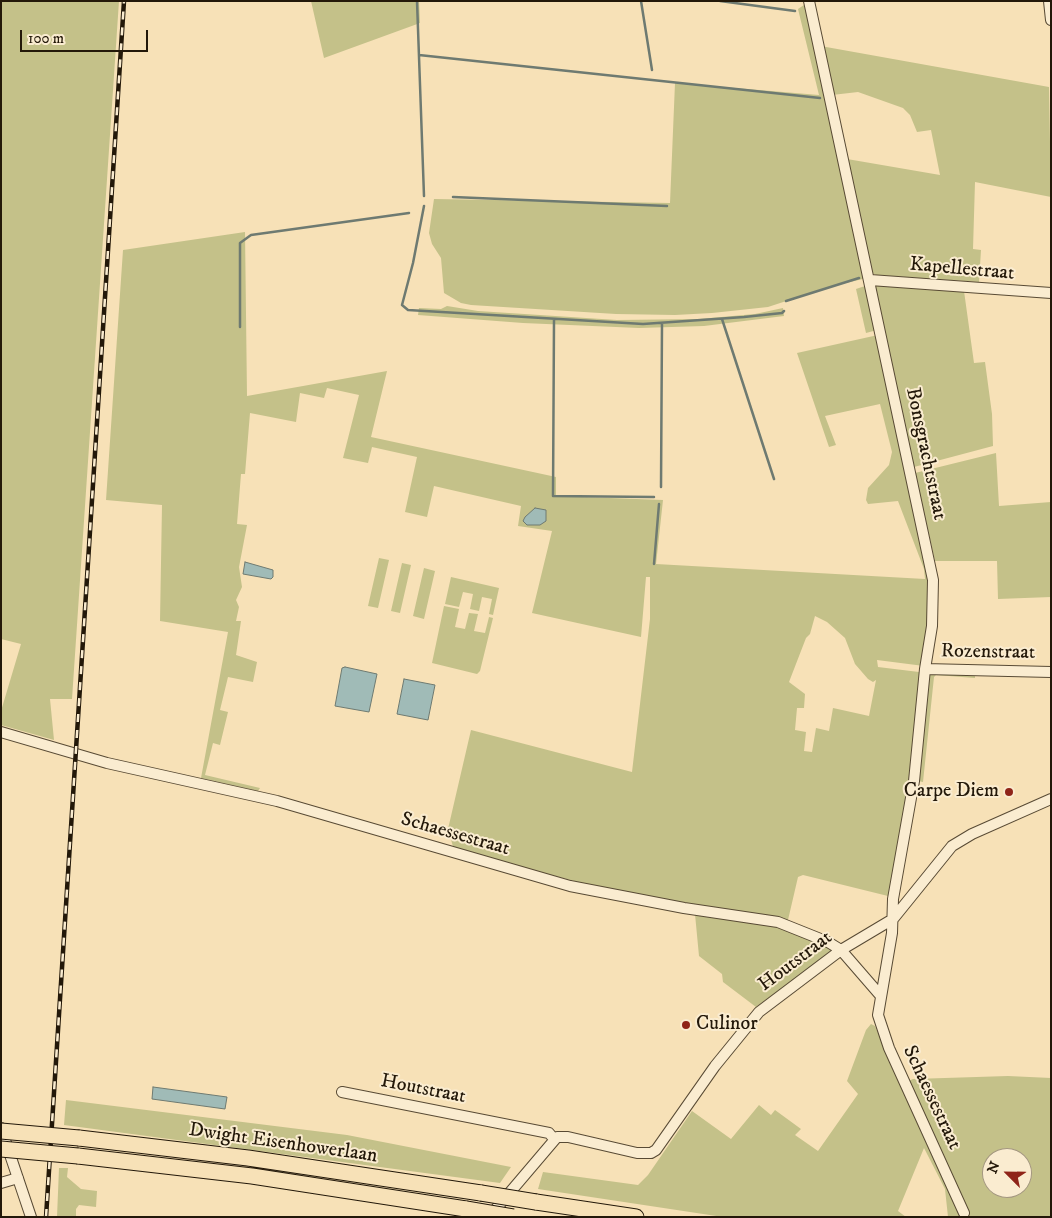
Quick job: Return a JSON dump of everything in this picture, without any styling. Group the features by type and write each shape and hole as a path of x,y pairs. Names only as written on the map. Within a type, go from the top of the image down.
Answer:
{"highway":[{"name":"Dwight Eisenhowerlaan","path":"1,1130 248,1158 636,1217"},
{"name":"Dwight Eisenhowerlaan","path":"1,1149 252,1176 514,1217"}],"street":[{"name":"Bonsgrachtstraat","path":"809,1 933,580 932,626 925,669 914,781 893,899 893,919"},
{"path":"1049,1 1051,20"},
{"name":"Kapellestraat","path":"870,280 1051,293"},
{"name":"Rozenstraat","path":"925,669 1051,672"},
{"name":"Schaessestraat","path":"1,732 107,763 276,801 570,886 684,908 778,922 828,942 841,950 880,995"},
{"name":"Houtstraat","path":"342,1092 549,1133 554,1139 564,1137 645,1154 656,1150 663,1144 694,1095 749,1021 841,950 893,919 952,846 972,834 1051,799"},
{"name":"Schaessestraat","path":"893,919 880,995 878,1015 881,1028 964,1213"},
{"path":"1,1130 31,1217"},
{"path":"489,1217 554,1139"},
{"path":"1,1183 18,1178"}],"shaded area":[{"path":"1,1 119,1 72,699 50,699 54,740 1,725 1,711 21,644 1,639"},
{"path":"311,1 419,1 420,23 324,58"},
{"path":"804,5 815,45 1049,87 1051,197 975,182 973,249 981,250 979,282 876,275 872,273 847,159 940,175 931,130 917,132 910,115 903,108 858,92 832,95 867,278 829,287 768,307 675,315 616,314 471,305 461,303 444,293 441,258 432,244 429,233 434,199 670,203 675,83 819,95 798,9"},
{"path":"245,232 247,396 387,371 371,437 556,477 556,496 663,500 656,564 925,579 924,569 898,501 868,504 866,500 868,488 889,465 892,452 880,404 825,416 836,445 829,447 797,353 878,335 931,584 924,666 877,660 878,667 919,672 922,674 911,779 892,897 803,875 798,877 788,920 621,893 454,850 448,829 471,730 632,772 650,619 650,577 646,577 641,637 532,613 552,531 518,526 521,506 434,486 427,517 405,512 417,457 372,447 368,463 343,458 359,395 327,388 324,398 300,393 296,422 250,413 245,474 241,474 237,524 247,525 239,567 242,587 236,600 239,607 236,621 241,621 236,655 257,662 253,682 228,677 220,710 228,712 220,745 213,743 205,775 260,788 258,791 201,778 228,632 160,621 162,505 106,500 123,250","holes":["815,616 827,622 845,638 855,664 868,679 873,682 876,680 869,716 833,708 829,731 816,728 812,752 804,751 806,732 795,730 797,708 804,708 805,694 789,682 806,638 810,634"]},
{"path":"878,284 964,291 974,363 985,362 992,414 993,446 914,467 874,289"},
{"path":"868,285 877,330 866,333 856,289"},
{"path":"447,306 478,311 617,320 699,319 755,314 783,308 784,316 704,326 639,328 523,323 418,315 419,308 441,309"},
{"path":"996,453 999,506 1051,502 1051,597 998,599 997,561 935,561 915,473"},
{"path":"379,558 389,560 378,608 368,606"},
{"path":"402,563 411,565 400,613 391,611"},
{"path":"424,568 435,571 424,619 413,616"},
{"path":"451,577 499,588 493,615 489,614 492,599 482,597 479,611 470,609 473,594 463,592 459,607 445,604"},
{"path":"444,606 459,609 455,627 465,629 469,613 478,614 474,631 485,633 489,617 493,618 480,671 477,674 432,663"},
{"path":"931,674 975,675 975,678 936,675 934,677 923,782 918,781 929,677"},
{"path":"695,914 780,927 816,940 830,949 830,953 756,1007 723,982 722,974 699,956"},
{"path":"871,1024 875,1026 901,1084 913,1079 1008,1076 1051,1078 1051,1217 948,1217 945,1189 924,1148 898,1211 906,1217 723,1217 538,1189 543,1172 638,1185 648,1175 692,1111 731,1139 759,1105 771,1115 775,1110 801,1129 795,1135 818,1151 858,1094 847,1081 866,1030"},
{"path":"66,1100 347,1135 511,1167 500,1183 64,1125"},
{"path":"59,1168 68,1168 67,1177 81,1189 97,1191 96,1207 79,1205 76,1209 76,1217 57,1217"}],"water":[{"path":"535,508 546,510 546,521 540,525 527,525 523,521"},
{"path":"245,562 273,570 273,577 271,579 243,574"},
{"path":"342,668 377,674 369,712 335,706"},
{"path":"404,679 435,685 428,720 397,714"},
{"path":"153,1087 227,1097 225,1109 152,1099"}],"waterway":[{"path":"417,1 424,196"},
{"path":"641,1 652,70"},
{"path":"720,1 795,11"},
{"path":"419,55 820,98"},
{"path":"453,197 667,206"},
{"path":"424,206 413,263 402,305 408,310 643,324 744,317 782,313 784,311"},
{"path":"240,327 240,243 251,235 409,213"},
{"path":"786,301 859,278"},
{"path":"722,319 774,479"},
{"path":"554,320 553,496 654,497"},
{"path":"661,487 662,323"},
{"path":"654,564 659,504"}],"railway":[{"path":"46,1217 124,1"}],"place":[{"name":"Carpe Diem","path":"1009,792"},
{"name":"Culinor","path":"686,1025"}]}
